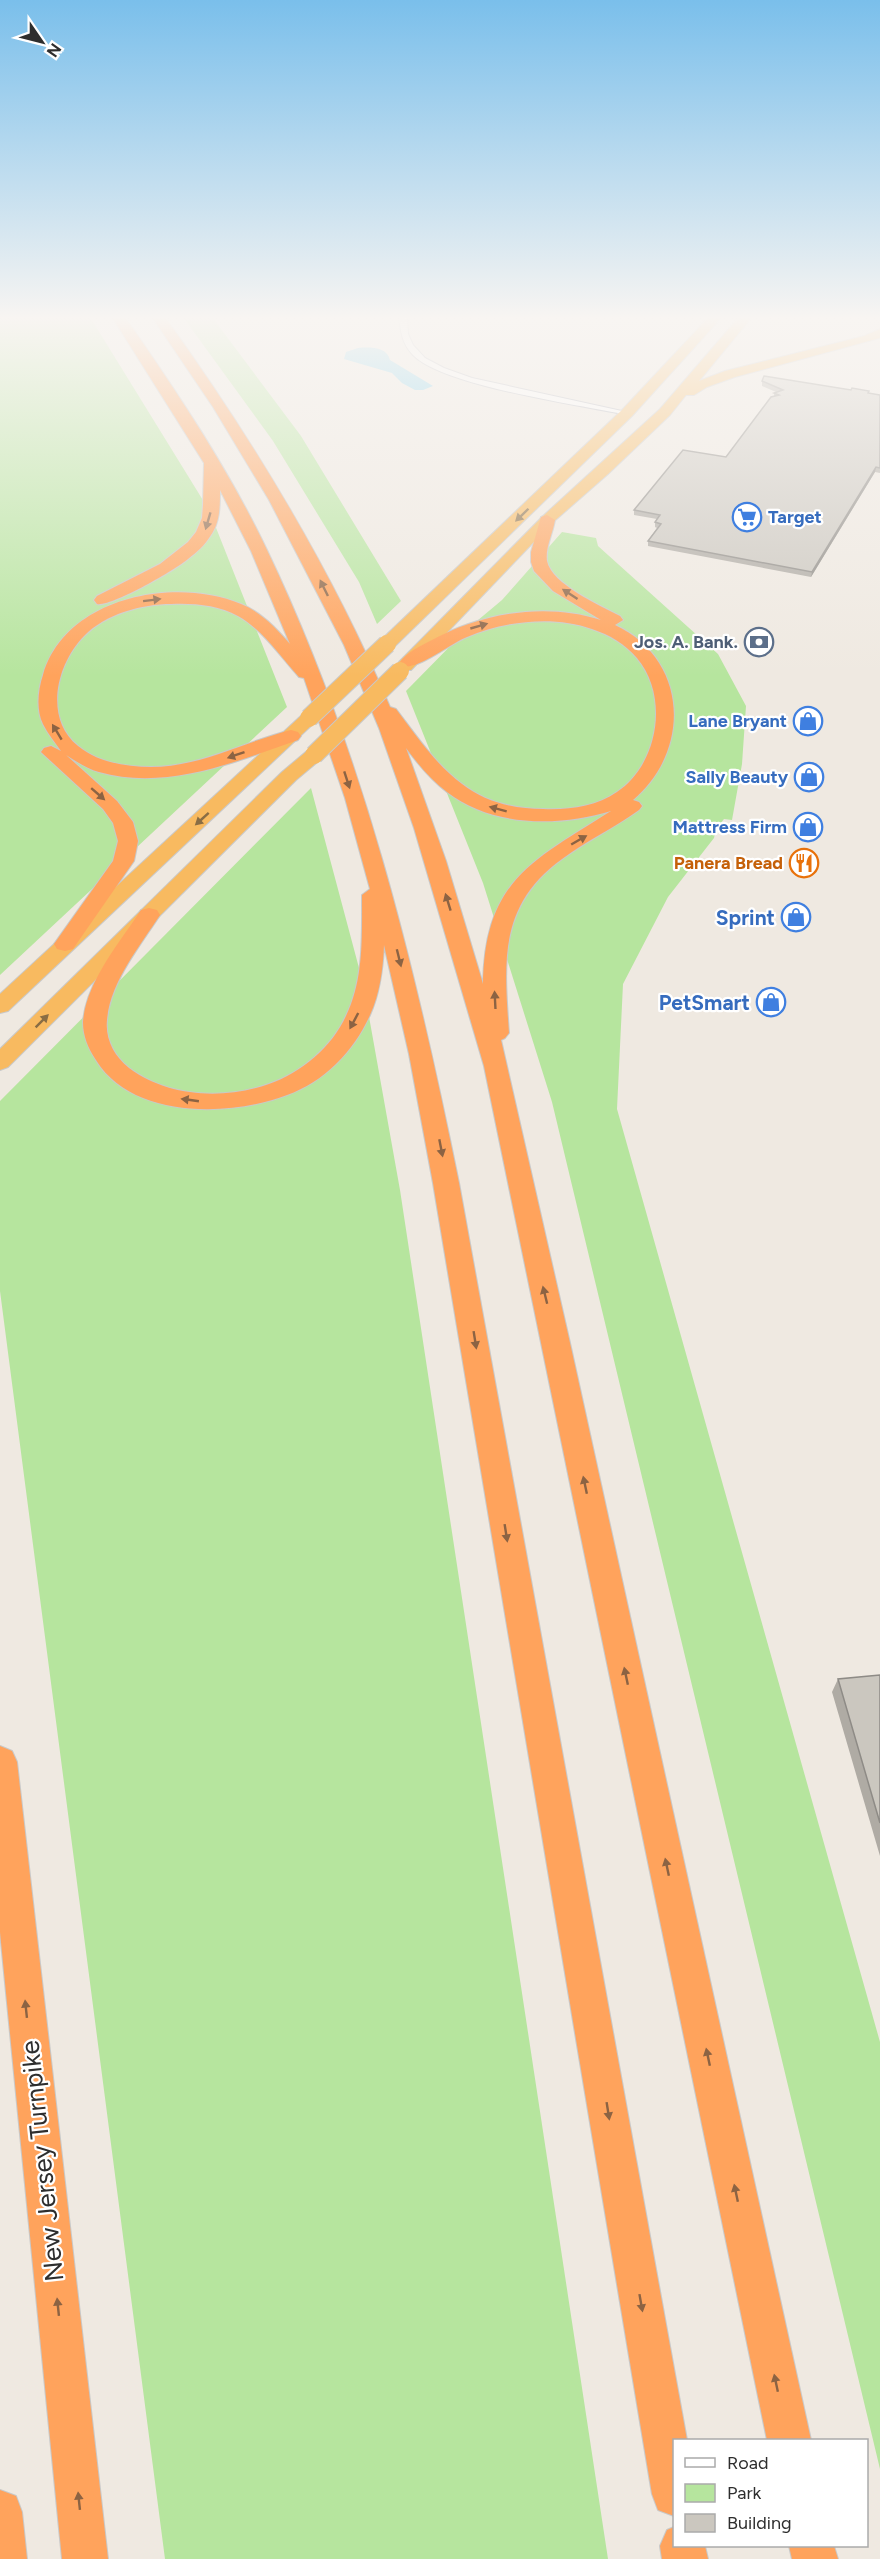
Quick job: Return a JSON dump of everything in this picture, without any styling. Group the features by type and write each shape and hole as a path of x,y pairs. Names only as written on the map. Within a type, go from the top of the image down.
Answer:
{"highway":[{"path":"195,436 212,463 262,558 316,684 373,861 410,1004 449,1188 512,1573 579,1941 673,2482"},
{"path":"240,436 278,499 350,640 376,697 409,784 440,878 499,1079 537,1262 559,1351 578,1454 789,2439"},
{"path":"0,1006 291,736 603,436"},
{"path":"0,1062 477,594 547,520 639,436"},
{"path":"65,944 123,861 128,841 123,822 110,805 54,756 42,738 35,720 32,702 37,667 45,651 71,622 107,597 175,560 192,548 204,534 211,507 212,463"},
{"path":"499,1079 495,956 498,933 510,901 527,878 546,861 616,818 655,787 672,759 678,719 669,676 652,649 623,626 556,585 543,570 539,562 547,520"},
{"path":"291,736 193,767 149,773 98,766 79,757 65,745 55,731 49,716 49,682 61,648 88,621 128,603 175,598 218,602 237,608 253,618 316,684"},
{"path":"376,697 448,783 466,796 489,807 518,814 546,816 576,814 603,807 625,796 642,782 655,765 663,746 665,707 655,672 631,643 614,631 592,623 543,616 494,621 448,637 404,666"},
{"path":"149,915 100,999 95,1020 96,1040 105,1059 122,1075 144,1088 172,1097 203,1101 236,1100 268,1093 299,1080 325,1062 344,1040 358,1016 367,992 372,967 373,861"},
{"name":"New Jersey Turnpike","path":"0,1762 85,2559"},
{"path":"0,2512 4,2559"}],"green space":[{"path":"0,436 164,436 209,510 287,707 0,975"},
{"path":"270,436 301,436 401,601 377,624 359,582"},
{"path":"562,532 596,538 598,546 718,654 746,706 742,764 732,820 724,819 716,829 714,838 668,897 623,984 617,1109 880,2042 880,2469 552,1102 483,883 406,691 465,631 502,600"},
{"path":"311,788 363,983 400,1190 608,2559 165,2559 0,1291 0,1101"}],"building":[{"name":"Target","path":"741,436 880,436 880,468 876,467 812,572 648,541 661,524 655,522 660,515 634,510 683,450 726,457"},
{"path":"880,1675 880,1823 838,1679"}],"place":[{"name":"Target","path":"747,517"},
{"name":"Jos. A. Bank.","path":"759,642"},
{"name":"Lane Bryant","path":"808,721"},
{"name":"Sally Beauty","path":"809,777"},
{"name":"Mattress Firm","path":"808,827"},
{"name":"Panera Bread","path":"804,863"},
{"name":"Sprint","path":"796,917"},
{"name":"PetSmart","path":"771,1002"}]}
